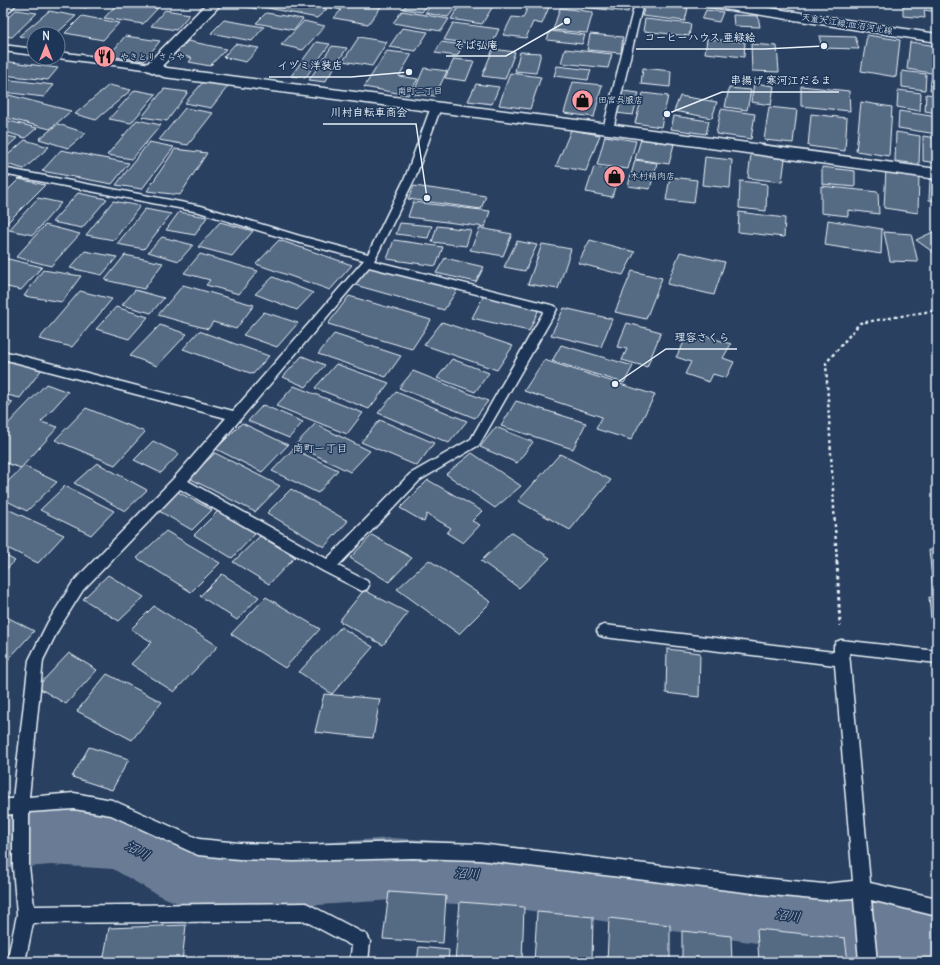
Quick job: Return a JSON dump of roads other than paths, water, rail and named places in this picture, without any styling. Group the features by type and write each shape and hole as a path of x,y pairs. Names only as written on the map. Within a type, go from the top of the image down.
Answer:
{"street":[{"path":"215,3 152,67 164,72 608,129 937,174"},
{"name":"天童大江線;皿沼河北線","path":"710,3 937,38"}],"lane":[{"path":"3,13 13,3"},
{"path":"608,129 639,3"},
{"path":"3,48 26,51"},
{"path":"66,56 152,67"},
{"path":"16,962 26,915 21,867 21,798 36,660 53,626 78,586 179,482 369,261 410,178 436,107"},
{"path":"3,171 201,210 369,261 551,309 475,442 415,477 328,567"},
{"path":"3,354 235,416"},
{"path":"179,482 362,585"},
{"path":"604,631 842,652 937,657"},
{"path":"842,652 868,961"},
{"path":"3,807 21,798 74,801 112,808 191,845 205,848 293,853 413,850 480,852 761,886 824,892 861,889 937,907"},
{"path":"26,915 306,912 361,941 359,962"}],"waterway":[{"name":"沼川","path":"3,839 51,835 121,840 180,873 260,878 392,869 504,876 937,936"}],"place":[{"name":"そば弘庵","path":"567,21"},
{"name":"コーヒーハウス 亜緑絵","path":"824,46"},
{"name":"やきとり さらや","path":"105,57"},
{"name":"イヅミ洋装店","path":"409,72"},
{"name":"田宮呉服店","path":"583,100"},
{"name":"串揚げ 寒河江だるま","path":"667,114"},
{"name":"木村精肉店","path":"615,176"},
{"name":"川村自転車商会","path":"427,198"},
{"name":"理容さくら","path":"615,384"}],"district":[{"name":"南町二丁目","path":"420,91"},
{"name":"南町一丁目","path":"320,448"}]}
